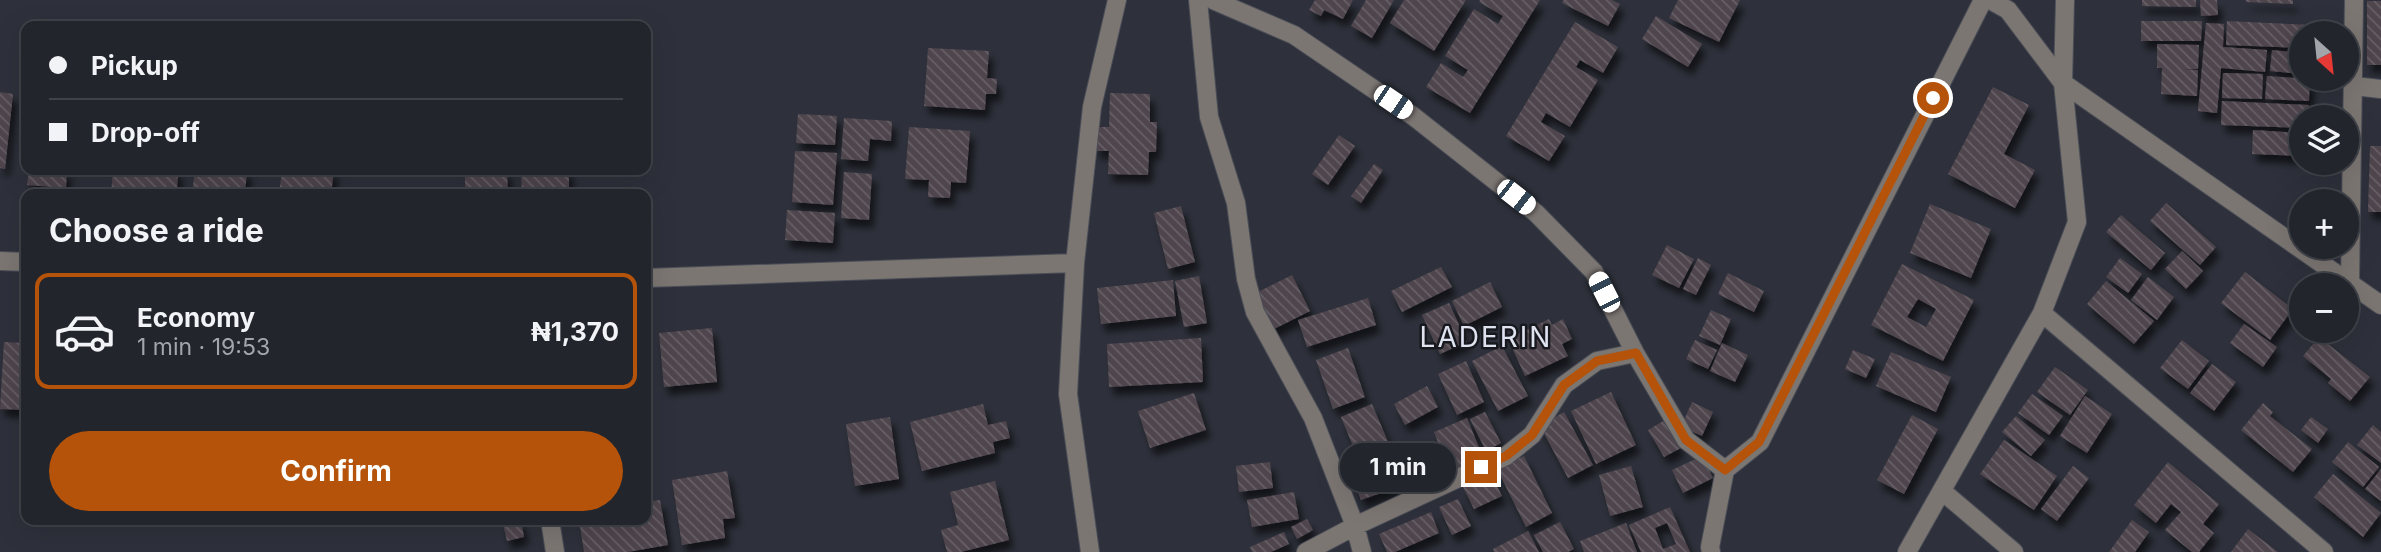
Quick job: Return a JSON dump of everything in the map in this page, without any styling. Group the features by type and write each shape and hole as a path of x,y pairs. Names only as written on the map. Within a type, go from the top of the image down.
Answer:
{"street":[{"path":"1090,552 1068,394 1075,264 1092,107 1117,0"},
{"path":"1199,0 1209,117 1236,202 1246,279 1255,312 1313,418 1355,526 1362,552"},
{"path":"1213,0 1294,35 1413,116 1536,213 1594,272 1686,440 1725,470"},
{"path":"1708,550 1725,470 1759,442 1983,0"},
{"path":"1990,0 2008,10 2063,83 2336,273"},
{"path":"1907,552 2042,313 2077,222 2063,83 2065,0"},
{"path":"2354,0 2354,21"},
{"path":"2359,87 2381,89"},
{"path":"2350,273 2354,91"},
{"path":"0,261 21,261"},
{"path":"651,278 1075,264"},
{"path":"2359,289 2381,305"},
{"path":"2042,313 2324,552"},
{"path":"1306,552 1355,526 1506,456 1532,435 1564,385 1597,361 1636,353"},
{"path":"1942,491 2014,552"},
{"path":"551,525 555,552"}],"building":[{"path":"1315,0 1353,0 1343,19 1324,10 1321,16 1309,10"},
{"path":"1366,0 1394,0 1372,38 1351,26"},
{"path":"1404,0 1466,0 1434,51 1390,23"},
{"path":"1540,0 1470,113 1426,87 1441,63 1463,77 1468,70 1445,56 1474,9 1498,24 1503,16 1479,2"},
{"path":"1563,0 1612,0 1620,4 1608,26 1562,3"},
{"path":"1678,0 1740,0 1719,42 1669,18"},
{"path":"2142,0 2196,0 2196,7 2142,6"},
{"path":"2200,0 2217,0 2218,15 2201,16"},
{"path":"2293,0 2293,4 2246,2"},
{"path":"2367,1 2381,1 2381,65 2367,65"},
{"path":"1656,16 1702,44 1688,67 1642,39"},
{"path":"2141,21 2202,21 2201,41 2141,41"},
{"path":"2227,21 2289,24 2289,48 2226,45"},
{"path":"1575,22 1618,47 1603,73 1580,60 1576,67 1598,80 1570,127 1546,113 1541,122 1565,136 1549,161 1506,136"},
{"path":"2206,23 2224,24 2223,47 2267,50 2265,72 2221,68 2217,113 2198,111"},
{"path":"2157,44 2199,45 2198,69 2182,69 2198,70 2197,96 2161,94 2162,68 2157,68"},
{"path":"928,48 989,51 987,78 997,79 996,94 986,94 985,110 924,106"},
{"path":"2272,50 2289,52 2289,73 2270,71"},
{"path":"2223,73 2263,74 2262,99 2222,98"},
{"path":"2267,76 2289,78 2289,91 2309,91 2309,101 2265,99"},
{"path":"1993,87 2029,105 2004,154 2035,170 2015,208 1948,174"},
{"path":"0,92 13,94 5,169 0,168"},
{"path":"1110,93 1150,94 1150,122 1157,122 1156,152 1149,152 1148,175 1108,174 1109,151 1095,151 1096,127 1109,127"},
{"path":"2222,101 2309,105 2289,105 2289,128 2221,125"},
{"path":"798,114 837,116 835,145 796,143"},
{"path":"844,118 892,121 891,141 870,139 868,161 841,159"},
{"path":"909,127 970,131 966,183 951,182 950,198 928,197 929,180 905,179"},
{"path":"2253,130 2289,132 2289,156 2252,154"},
{"path":"1339,135 1355,146 1328,185 1312,174"},
{"path":"2370,146 2381,146 2381,212 2368,212"},
{"path":"795,151 837,153 833,205 792,202"},
{"path":"1374,164 1383,170 1361,203 1351,196"},
{"path":"844,172 872,174 869,220 841,218"},
{"path":"28,175 67,175 66,188 27,185"},
{"path":"113,175 178,175 177,189 111,189"},
{"path":"194,175 247,175 245,189 193,189"},
{"path":"281,175 333,175 332,189 280,189"},
{"path":"465,175 507,175 508,189 465,189"},
{"path":"521,175 569,175 569,189 522,189"},
{"path":"2166,203 2216,247 2200,265 2150,221"},
{"path":"1930,204 1991,229 1971,278 1910,253"},
{"path":"1181,206 1195,262 1168,269 1154,213"},
{"path":"787,210 835,213 833,243 785,240"},
{"path":"2121,215 2165,253 2151,270 2106,232"},
{"path":"1667,245 1694,259 1679,288 1652,275"},
{"path":"2182,251 2203,271 2186,289 2165,269"},
{"path":"1698,258 1711,265 1696,295 1683,289"},
{"path":"2120,258 2142,274 2128,293 2106,277"},
{"path":"1902,264 1974,300 1943,361 1871,325","holes":["1918,299 1936,309 1926,327 1907,317"]},
{"path":"1441,267 1452,287 1402,312 1391,291"},
{"path":"2245,272 2289,306 2289,314 2270,340 2221,303"},
{"path":"1728,273 1764,291 1754,312 1718,294"},
{"path":"1292,275 1310,311 1270,331 1252,295"},
{"path":"1199,276 1207,323 1184,327 1175,281"},
{"path":"2148,277 2174,297 2157,320 2131,300"},
{"path":"1173,280 1176,316 1101,324 1097,288"},
{"path":"2106,281 2154,321 2134,344 2087,304"},
{"path":"1490,282 1502,307 1464,326 1452,301"},
{"path":"1368,298 1376,325 1307,347 1298,320"},
{"path":"1449,303 1467,342 1440,354 1422,315"},
{"path":"1711,310 1731,319 1720,345 1699,336"},
{"path":"1549,319 1552,325 1563,319 1572,339 1562,344 1568,356 1525,376 1508,339"},
{"path":"2244,324 2277,347 2263,367 2230,343"},
{"path":"712,328 717,382 664,387 659,333"},
{"path":"1201,338 1203,382 1109,387 1107,344"},
{"path":"1695,340 1717,350 1708,369 1686,359"},
{"path":"2182,340 2209,361 2188,389 2160,368"},
{"path":"4,342 21,343 21,410 0,409"},
{"path":"1722,343 1748,355 1735,382 1710,371"},
{"path":"2314,343 2327,343 2370,377 2350,401 2328,383 2331,379 2303,356"},
{"path":"1502,346 1528,396 1498,411 1472,361"},
{"path":"1348,348 1365,397 1333,409 1316,360"},
{"path":"1853,350 1875,359 1866,378 1845,369"},
{"path":"1891,352 1951,377 1936,412 1876,386"},
{"path":"1466,361 1484,402 1457,415 1438,374"},
{"path":"2212,364 2236,382 2214,411 2190,393"},
{"path":"2055,367 2088,390 2070,415 2037,392"},
{"path":"1427,386 1438,407 1405,425 1394,404"},
{"path":"1611,392 1636,445 1596,464 1571,411"},
{"path":"1194,393 1206,430 1150,448 1138,411"},
{"path":"2032,394 2063,416 2049,435 2018,413"},
{"path":"2085,396 2112,414 2087,453 2060,436"},
{"path":"1692,402 1713,412 1702,436 1681,427"},
{"path":"2263,403 2273,412 2270,416 2312,449 2293,472 2241,430"},
{"path":"983,404 988,425 1006,421 1010,438 993,442 995,453 922,471 910,422"},
{"path":"1372,404 1389,444 1357,456 1341,417"},
{"path":"1485,412 1501,443 1486,451 1470,419"},
{"path":"1564,412 1593,465 1568,478 1540,426"},
{"path":"1912,415 1938,429 1904,494 1877,480"},
{"path":"2016,416 2045,440 2031,456 2002,432"},
{"path":"890,417 899,479 855,486 846,424"},
{"path":"2311,417 2328,429 2318,443 2301,430"},
{"path":"1467,418 1485,462 1451,476 1434,432"},
{"path":"1665,420 1681,448 1664,457 1648,430"},
{"path":"2373,425 2381,432 2381,463 2357,445"},
{"path":"2004,440 2057,476 2034,510 1980,474"},
{"path":"2348,442 2379,467 2363,487 2332,462"},
{"path":"1385,453 1398,487 1361,500 1348,467"},
{"path":"1524,456 1552,513 1526,527 1497,469"},
{"path":"1702,456 1713,478 1683,493 1672,470"},
{"path":"1270,462 1273,488 1239,492 1236,466"},
{"path":"2168,462 2219,504 2203,524 2214,533 2199,552 2192,552 2165,530 2181,512 2171,504 2156,523 2134,505"},
{"path":"1631,466 1643,507 1610,516 1599,475"},
{"path":"2073,466 2089,478 2057,521 2041,509"},
{"path":"2381,469 2381,501 2365,489"},
{"path":"727,471 735,518 723,519 725,538 682,545 672,480"},
{"path":"1491,474 1502,496 1474,509 1463,487"},
{"path":"2333,474 2381,513 2363,537 2314,497"},
{"path":"995,481 1009,540 961,552 947,552 941,530 958,525 950,492"},
{"path":"1294,492 1299,519 1252,527 1247,500"},
{"path":"1458,499 1471,526 1452,535 1439,507"},
{"path":"660,500 668,545 628,552 584,552 580,525 651,525 651,501"},
{"path":"1670,507 1690,552 1641,552 1629,525","holes":["1667,523 1676,544 1663,549 1655,528"]},
{"path":"1431,512 1439,533 1395,552 1387,552 1379,534"},
{"path":"1307,519 1313,530 1297,539 1291,527"},
{"path":"2132,520 2149,532 2135,552 2109,552"},
{"path":"1560,522 1574,549 1568,552 1543,552 1534,535"},
{"path":"1626,523 1637,552 1584,552 1580,541"},
{"path":"503,525 522,525 524,537 507,541"},
{"path":"2248,529 2278,552 2231,552"},
{"path":"1528,531 1539,552 1494,552 1493,549"},
{"path":"1284,532 1289,544 1271,552 1252,552 1250,547"}],"district":[{"name":"LADERIN","path":"1486,337"}],"route":[{"path":"1481,467 1506,456 1532,435 1564,385 1597,361 1636,353 1686,440 1725,470 1759,442 1933,98"}]}
